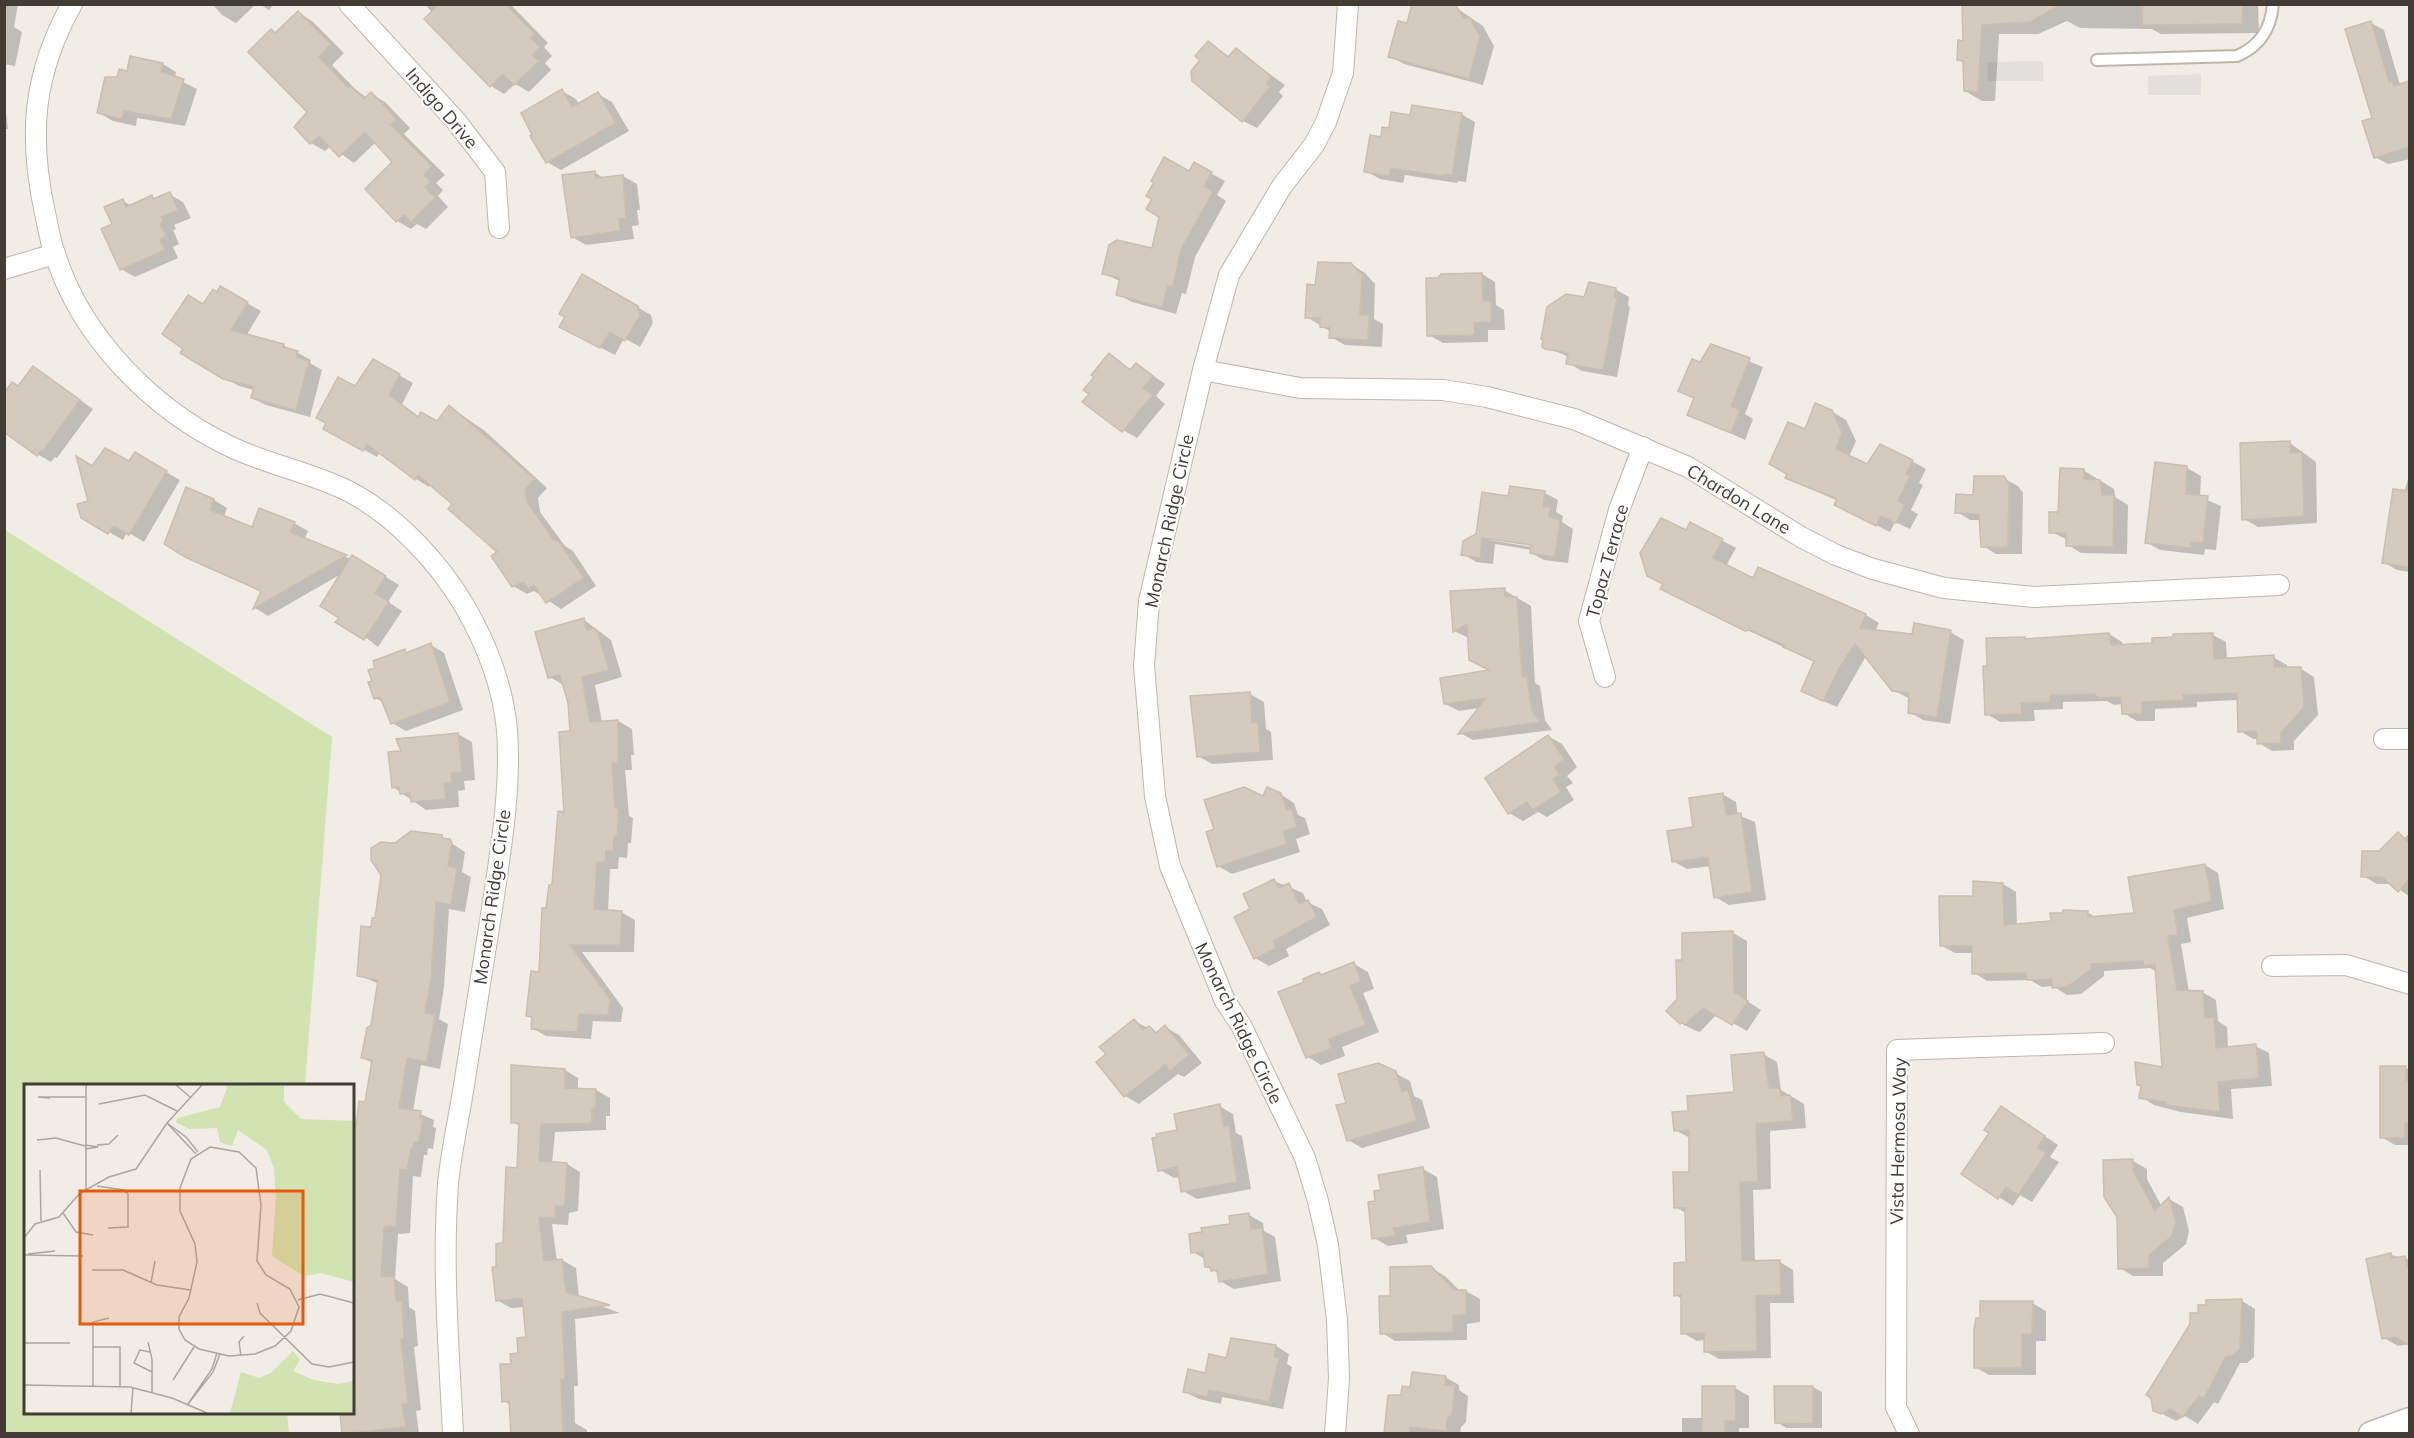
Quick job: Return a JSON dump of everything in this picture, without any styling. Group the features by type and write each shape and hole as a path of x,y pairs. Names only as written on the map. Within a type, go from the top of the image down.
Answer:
{"street":[{"name":"Monarch Ridge Circle","path":"72,4 48,56 38,98 34,131 38,181 55,254 78,305 96,333 136,380 181,418 232,448 345,490 399,527 422,549 461,600 492,666 507,732 505,825 448,1183 446,1288 453,1434"},
{"name":"Indigo Drive","path":"349,4 456,121 495,172 499,228"},
{"name":"Monarch Ridge Circle","path":"1335,1434 1339,1379 1337,1320 1328,1245 1318,1202 1305,1158 1241,1025 1225,1001 1200,946 1170,866 1155,796 1144,666 1149,601 1203,370 1229,275 1282,186 1314,145 1332,106 1346,54 1348,4"},
{"path":"4,269 55,254"},
{"name":"Chardon Lane","path":"1203,370 1300,388 1443,390 1574,419 1688,467 1776,523 1836,555 1873,569 1944,588 2034,597 2279,585"},
{"name":"Topaz Terrace","path":"1605,677 1588,621 1619,510 1643,447"},
{"path":"2384,739 2409,739"},
{"path":"2272,966 2346,965 2409,984"},
{"name":"Vista Hermosa Way","path":"1910,1434 1896,1407 1897,1050 2104,1043"},
{"path":"2371,1434 2409,1419"}],"lane":[{"path":"2097,60 2237,56 2253,49 2271,22 2273,4"}],"green space":[{"path":"5,530 332,737 305,1084 24,1084 24,1414 287,1414 289,1433 5,1433"}],"shaded area":[{"path":"2043,61 2043,81 1988,81 1987,62"},
{"path":"2201,74 2201,95 2148,95 2148,76"}],"building":[{"path":"439,4 506,4 535,34 531,38 540,47 532,55 539,61 514,85 503,74 490,87 424,19"},
{"path":"1412,4 1455,4 1464,19 1469,17 1480,37 1469,79 1388,57 1398,21 1407,23"},
{"path":"1962,4 2062,4 2030,22 1982,25 1978,92 1964,91 1963,61 1957,60 1958,40 1963,41"},
{"path":"2143,4 2243,4 2242,24 2142,25"},
{"path":"298,11 331,44 319,57 349,88 351,86 364,99 371,92 397,119 391,125 432,166 424,175 431,182 425,187 435,198 411,222 404,215 396,222 365,189 392,162 365,132 339,157 319,136 310,144 294,127 307,112 248,52 271,29 275,33"},
{"path":"2371,21 2389,82 2392,81 2394,86 2409,81 2409,147 2374,158 2362,121 2372,118 2345,29"},
{"path":"1208,41 1228,57 1236,48 1272,77 1266,83 1270,87 1242,122 1192,81 1191,71 1200,60 1195,56"},
{"path":"130,56 163,63 161,72 184,79 171,119 124,111 122,119 97,113 105,77 117,77 119,69 127,71"},
{"path":"562,89 572,107 598,92 616,123 546,163 530,136 532,135 521,113"},
{"path":"1412,105 1462,113 1452,175 1444,174 1444,176 1391,168 1389,176 1364,172 1370,135 1381,137 1382,127 1389,128 1391,112 1410,115"},
{"path":"1164,157 1189,171 1194,162 1212,172 1204,186 1213,192 1181,249 1173,287 1168,286 1162,307 1116,295 1120,278 1102,274 1109,245 1117,240 1152,248 1159,217 1146,209 1152,199 1146,196"},
{"path":"595,171 596,178 623,175 626,218 619,219 620,231 571,238 562,175"},
{"path":"170,192 178,210 161,217 163,221 160,223 166,236 160,239 165,250 120,270 101,229 112,224 104,207 123,199 126,207 152,195 153,199"},
{"path":"1318,262 1351,263 1362,275 1360,315 1369,315 1368,340 1329,338 1330,328 1320,327 1320,318 1305,318 1307,284 1315,285"},
{"path":"1482,273 1483,301 1491,301 1491,322 1474,323 1475,335 1427,336 1426,278 1438,278 1441,274"},
{"path":"582,274 638,306 640,315 625,341 610,332 600,348 559,327 565,317 559,314"},
{"path":"1589,282 1616,288 1614,297 1617,298 1603,370 1566,364 1568,353 1542,347 1543,339 1541,339 1547,307 1566,294 1584,297"},
{"path":"220,286 248,302 231,330 284,344 283,347 298,351 296,357 309,361 296,410 251,398 254,387 223,379 180,353 183,349 162,334 188,295 203,304 213,289 217,292"},
{"path":"1711,344 1750,358 1731,406 1740,410 1731,433 1687,415 1694,398 1678,391 1692,359 1700,362"},
{"path":"1109,353 1130,370 1136,363 1153,376 1143,388 1153,395 1122,432 1082,402 1089,394 1083,390 1094,377 1091,375"},
{"path":"373,359 400,374 389,395 418,417 421,412 437,421 449,405 535,479 525,490 527,502 584,578 546,603 534,585 528,589 523,582 512,587 491,556 497,552 448,509 452,504 418,475 415,480 367,444 363,451 323,429 326,423 316,418 338,377 355,386"},
{"path":"33,366 80,400 37,456 4,432 4,393 12,382 18,386"},
{"path":"1815,403 1832,410 1842,433 1836,449 1867,464 1880,444 1913,460 1906,474 1910,476 1898,501 1905,505 1896,523 1881,516 1876,526 1834,505 1837,499 1785,478 1787,474 1769,464 1788,422 1805,429"},
{"path":"2290,441 2290,453 2302,452 2304,516 2242,520 2240,443"},
{"path":"105,448 129,461 135,452 167,471 129,535 116,527 112,527 108,534 81,518 77,504 88,501 76,456 92,466"},
{"path":"2155,462 2187,466 2186,494 2208,496 2203,543 2191,542 2191,548 2145,543"},
{"path":"2060,468 2084,469 2084,479 2100,480 2102,495 2114,495 2113,547 2066,546 2066,533 2049,533 2049,512 2058,512"},
{"path":"1974,476 2004,476 2009,484 2008,547 1981,547 1979,514 1955,513 1956,494 1973,495"},
{"path":"1510,486 1545,491 1543,507 1550,507 1549,517 1560,520 1555,557 1530,553 1531,545 1482,538 1480,558 1461,555 1463,541 1476,534 1482,492 1508,496"},
{"path":"186,487 214,499 210,510 252,527 259,508 295,522 290,532 347,555 253,609 261,591 185,557 164,544"},
{"path":"2393,489 2409,491 2409,567 2382,563"},
{"path":"1661,518 1686,530 1690,522 1723,539 1713,558 1753,578 1758,567 1866,614 1860,628 1912,634 1914,623 1951,630 1937,717 1908,713 1909,693 1892,691 1855,644 1839,668 1823,701 1801,691 1814,661 1750,630 1745,631 1660,589 1663,584 1647,576 1640,553"},
{"path":"352,555 386,576 375,593 389,602 364,640 335,622 339,618 320,606"},
{"path":"1505,588 1505,597 1517,597 1522,677 1527,677 1532,711 1540,722 1458,734 1486,698 1444,704 1440,678 1489,670 1469,660 1467,624 1453,632 1450,591"},
{"path":"584,618 587,630 594,628 595,631 597,630 609,670 582,677 590,722 618,720 618,763 612,763 615,808 619,808 617,836 614,836 613,851 606,850 605,862 597,862 594,909 622,911 620,945 570,945 610,999 608,1015 579,1014 577,1032 531,1029 532,1017 526,1016 531,971 539,972 542,908 546,908 549,885 552,885 558,811 564,812 559,732 570,731 568,703 560,675 548,678 535,632"},
{"path":"2109,633 2111,645 2152,643 2152,638 2173,637 2173,634 2213,633 2214,659 2274,655 2274,667 2301,667 2304,707 2281,733 2281,743 2257,744 2257,733 2254,731 2238,732 2237,693 2183,695 2184,700 2142,702 2142,714 2122,714 2121,697 2099,698 2094,694 2050,695 2050,702 2021,703 2022,714 1985,715 1983,666 1987,666 1986,638 2025,637 2025,639"},
{"path":"431,643 450,702 391,724 380,697 374,699 368,682 372,681 368,670 375,668 373,661 405,649 406,653"},
{"path":"1250,692 1252,723 1258,722 1260,752 1197,757 1190,696"},
{"path":"458,733 462,772 451,773 452,783 444,783 446,799 411,802 410,793 400,794 399,787 392,788 388,752 401,751 396,739"},
{"path":"1548,735 1564,759 1554,767 1560,775 1553,779 1561,792 1533,810 1527,802 1508,814 1485,778"},
{"path":"1244,787 1263,796 1267,787 1281,793 1287,810 1291,809 1297,827 1283,831 1287,844 1217,867 1206,832 1214,829 1204,800"},
{"path":"1723,793 1726,815 1741,813 1752,892 1714,898 1708,857 1672,862 1667,831 1693,827 1689,798"},
{"path":"411,831 442,835 442,838 450,839 452,843 448,866 457,868 451,905 436,902 431,979 425,1013 435,1015 427,1062 407,1058 399,1108 421,1111 420,1119 423,1119 419,1142 414,1142 411,1148 407,1170 400,1169 396,1226 384,1227 381,1276 394,1277 396,1301 402,1301 404,1339 401,1339 408,1403 402,1404 406,1427 342,1434 340,1414 354,1414 354,1126 356,1126 359,1101 365,1102 372,1060 361,1058 367,1028 371,1025 378,980 357,976 361,926 371,927 372,918 375,918 381,875 371,860 371,848 381,842 395,843"},
{"path":"2398,832 2409,843 2409,879 2398,892 2382,877 2361,877 2362,851 2379,851"},
{"path":"2205,864 2212,901 2174,910 2178,935 2168,936 2177,990 2203,991 2205,1018 2214,1017 2216,1048 2256,1044 2259,1078 2218,1082 2220,1112 2166,1105 2166,1102 2139,1098 2141,1086 2137,1085 2135,1062 2162,1067 2155,964 2144,966 2143,961 2091,964 2091,969 2067,987 2052,988 2052,979 2027,980 2026,973 1972,974 1972,946 1940,946 1939,896 1973,896 1973,881 2003,883 2004,925 2051,921 2050,913 2062,913 2063,910 2088,911 2088,917 2134,913 2128,877"},
{"path":"1274,879 1279,888 1289,883 1299,904 1308,900 1317,917 1273,941 1276,948 1254,959 1234,917 1250,909 1243,894"},
{"path":"1733,931 1734,992 1748,1001 1732,1025 1703,1008 1685,1025 1682,1022 1680,1024 1666,1011 1677,999 1676,960 1682,960 1682,933"},
{"path":"1354,962 1361,981 1350,986 1366,1025 1329,1039 1332,1048 1306,1058 1278,992 1304,982 1303,979 1319,972 1321,975"},
{"path":"1134,1019 1143,1030 1149,1026 1156,1033 1165,1025 1189,1055 1170,1071 1165,1065 1124,1097 1096,1062 1106,1054 1099,1047"},
{"path":"1764,1052 1769,1088 1780,1088 1781,1096 1790,1095 1793,1121 1756,1124 1758,1182 1740,1182 1742,1261 1780,1260 1781,1295 1756,1296 1757,1351 1704,1352 1704,1333 1681,1334 1681,1295 1674,1296 1674,1263 1686,1262 1685,1208 1674,1208 1673,1172 1689,1172 1689,1130 1674,1131 1672,1112 1688,1111 1687,1096 1734,1092 1731,1055"},
{"path":"1378,1063 1396,1071 1402,1092 1408,1090 1417,1121 1347,1141 1336,1105 1346,1103 1338,1074"},
{"path":"511,1065 565,1069 565,1088 596,1089 596,1109 592,1109 592,1123 541,1124 539,1161 567,1163 565,1203 563,1206 555,1206 555,1218 539,1217 544,1261 562,1259 566,1292 610,1305 562,1312 565,1379 561,1379 563,1434 511,1434 509,1401 502,1402 500,1364 511,1364 510,1354 518,1353 517,1338 526,1337 522,1298 496,1301 492,1267 496,1267 496,1244 503,1243 506,1167 517,1168 519,1123 511,1123"},
{"path":"2380,1066 2406,1066 2406,1080 2409,1080 2409,1123 2405,1123 2405,1138 2380,1138"},
{"path":"1220,1104 1224,1127 1229,1126 1237,1182 1181,1192 1177,1167 1158,1171 1152,1138 1157,1137 1156,1134 1177,1130 1174,1114"},
{"path":"2001,1106 2045,1136 2037,1148 2046,1153 2018,1195 2006,1187 1998,1199 1961,1174 1989,1133 1984,1130"},
{"path":"2133,1159 2133,1170 2155,1211 2169,1197 2176,1222 2172,1236 2149,1255 2149,1268 2118,1269 2117,1217 2104,1197 2103,1160"},
{"path":"1423,1167 1430,1222 1393,1228 1395,1236 1372,1239 1368,1202 1375,1201 1374,1191 1381,1190 1378,1175"},
{"path":"1249,1213 1251,1229 1262,1228 1268,1274 1219,1282 1217,1270 1211,1271 1210,1267 1205,1267 1203,1252 1191,1253 1189,1234 1202,1232 1201,1228 1230,1224 1229,1216"},
{"path":"2391,1253 2392,1258 2405,1256 2407,1267 2409,1266 2409,1345 2395,1337 2382,1339 2366,1259"},
{"path":"1431,1266 1454,1290 1466,1290 1466,1314 1453,1316 1453,1332 1380,1334 1379,1296 1390,1296 1390,1267"},
{"path":"2242,1299 2240,1349 2232,1356 2226,1356 2204,1398 2199,1396 2183,1417 2170,1409 2161,1414 2153,1411 2151,1398 2146,1395 2190,1324 2190,1313 2198,1313 2198,1305 2206,1305 2206,1300"},
{"path":"1980,1301 2033,1301 2032,1334 2022,1334 2022,1368 1974,1368 1974,1329 1976,1318 1980,1318"},
{"path":"1231,1338 1276,1345 1274,1357 1279,1358 1269,1402 1209,1390 1207,1397 1183,1392 1188,1369 1205,1373 1209,1354 1226,1358"},
{"path":"1412,1372 1446,1376 1445,1385 1455,1386 1452,1414 1447,1419 1446,1431 1410,1427 1409,1434 1384,1434 1388,1395 1401,1395 1402,1386 1410,1387"},
{"path":"1702,1386 1735,1386 1736,1421 1725,1421 1725,1434 1702,1434"},
{"path":"1774,1386 1813,1386 1813,1424 1775,1423"}]}
